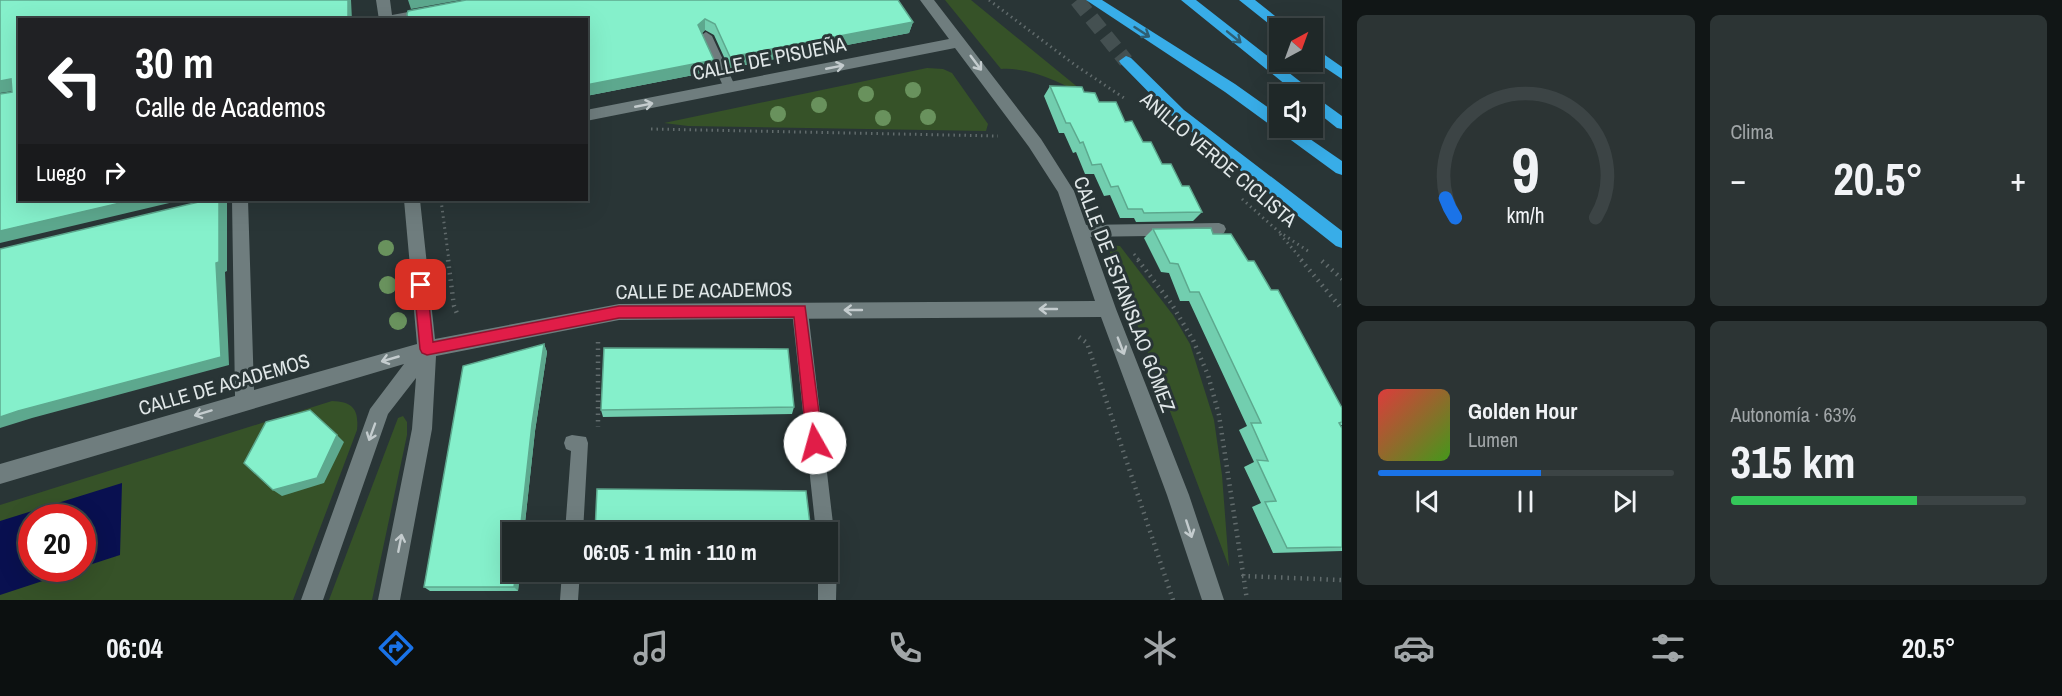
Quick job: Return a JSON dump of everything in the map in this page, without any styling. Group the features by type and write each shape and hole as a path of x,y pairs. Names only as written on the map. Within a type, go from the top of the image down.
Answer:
{"highway":[{"path":"1093,0 1230,88 1269,116"},
{"path":"1188,0 1293,84"},
{"path":"1246,0 1270,18"},
{"path":"1323,59 1342,74"},
{"path":"1126,61 1179,114 1342,242"},
{"path":"1323,109 1342,124"},
{"path":"1298,138 1342,169"}],"street":[{"path":"383,0 386,18"},
{"name":"CALLE DE ESTANISLAO GÓMEZ","path":"927,0 1035,143 1066,191 1107,309 1178,495 1213,600"},
{"path":"397,18 446,9"},
{"name":"CALLE DE PISUEÑA","path":"588,116 960,42"},
{"path":"240,201 245,401"},
{"path":"389,600 422,429 427,349 412,201"},
{"name":"CALLE DE ACADEMOS","path":"0,474 427,349 619,312 1107,309"},
{"path":"312,600 380,409 427,349"}],"lane":[{"path":"706,36 730,88"},
{"path":"1080,231 1219,229"},
{"path":"800,311 824,522"},
{"path":"572,443 580,443 575,522"},
{"path":"569,600 570,582"},
{"path":"827,582 827,600"}],"path":[{"name":"ANILLO VERDE CICLISTA","path":"989,0 1065,58 1127,100"},
{"path":"647,122 651,129 1002,136 995,128"},
{"name":"ANILLO VERDE CICLISTA","path":"1234,191 1278,231 1316,256 1342,279"},
{"path":"1114,231 1171,303 1193,340 1208,375 1219,415 1247,600"},
{"path":"1278,231 1342,309"},
{"path":"1070,335 1081,337 1087,343 1173,600"},
{"path":"598,336 599,418"},
{"path":"1242,576 1342,580"}],"green space":[{"path":"945,0 971,0 1091,98 1036,74 1001,69"},
{"path":"927,68 943,69 952,73 988,124 986,131 688,126 664,123"},
{"path":"1107,245 1120,246 1173,315 1190,344 1214,420 1222,475 1229,567"},
{"path":"332,401 350,405 356,412 357,430 293,600 0,600 0,505"},
{"path":"403,416 407,422 407,435 372,600 329,600 398,418"}],"shaded area":[{"path":"122,483 120,555 96,563 96,504 55,504"},
{"path":"18,515 18,582 40,582 0,595 0,521"}],"building":[{"path":"0,0 348,0 348,18 18,18 18,201 129,201 0,231 0,94 12,92 11,79 0,81"},
{"path":"466,0 898,0 913,22 730,57 715,24 705,19 698,25 714,60 588,85 588,18 408,18 408,11"},
{"path":"1050,86 1082,87 1084,92 1095,93 1099,102 1116,102 1125,122 1132,121 1143,142 1151,142 1162,164 1171,164 1182,186 1189,186 1202,212 1144,213 1142,209 1128,209 1118,186 1111,187 1101,164 1092,165 1083,142 1080,143 1070,123 1066,123"},
{"path":"203,201 219,201 219,262 216,263 221,357 0,417 0,249"},
{"path":"1211,228 1213,234 1231,234 1248,261 1254,261 1271,290 1278,290 1342,408 1342,422 1339,423 1342,428 1342,547 1287,548 1265,502 1276,501 1257,460 1268,461 1251,423 1261,423 1199,292 1190,292 1178,264 1170,263 1153,229"},
{"path":"544,344 521,522 502,522 502,582 515,582 514,587 424,587 463,366"},
{"path":"604,348 788,349 794,407 601,410"},
{"path":"310,410 337,435 317,478 273,490 244,463 266,422"},
{"path":"597,489 806,491 810,522 595,522"}],"tunnel":[{"path":"1077,0 1126,61"}],"route":[{"path":"421,285 427,349 619,312 800,311 815,443"}]}
